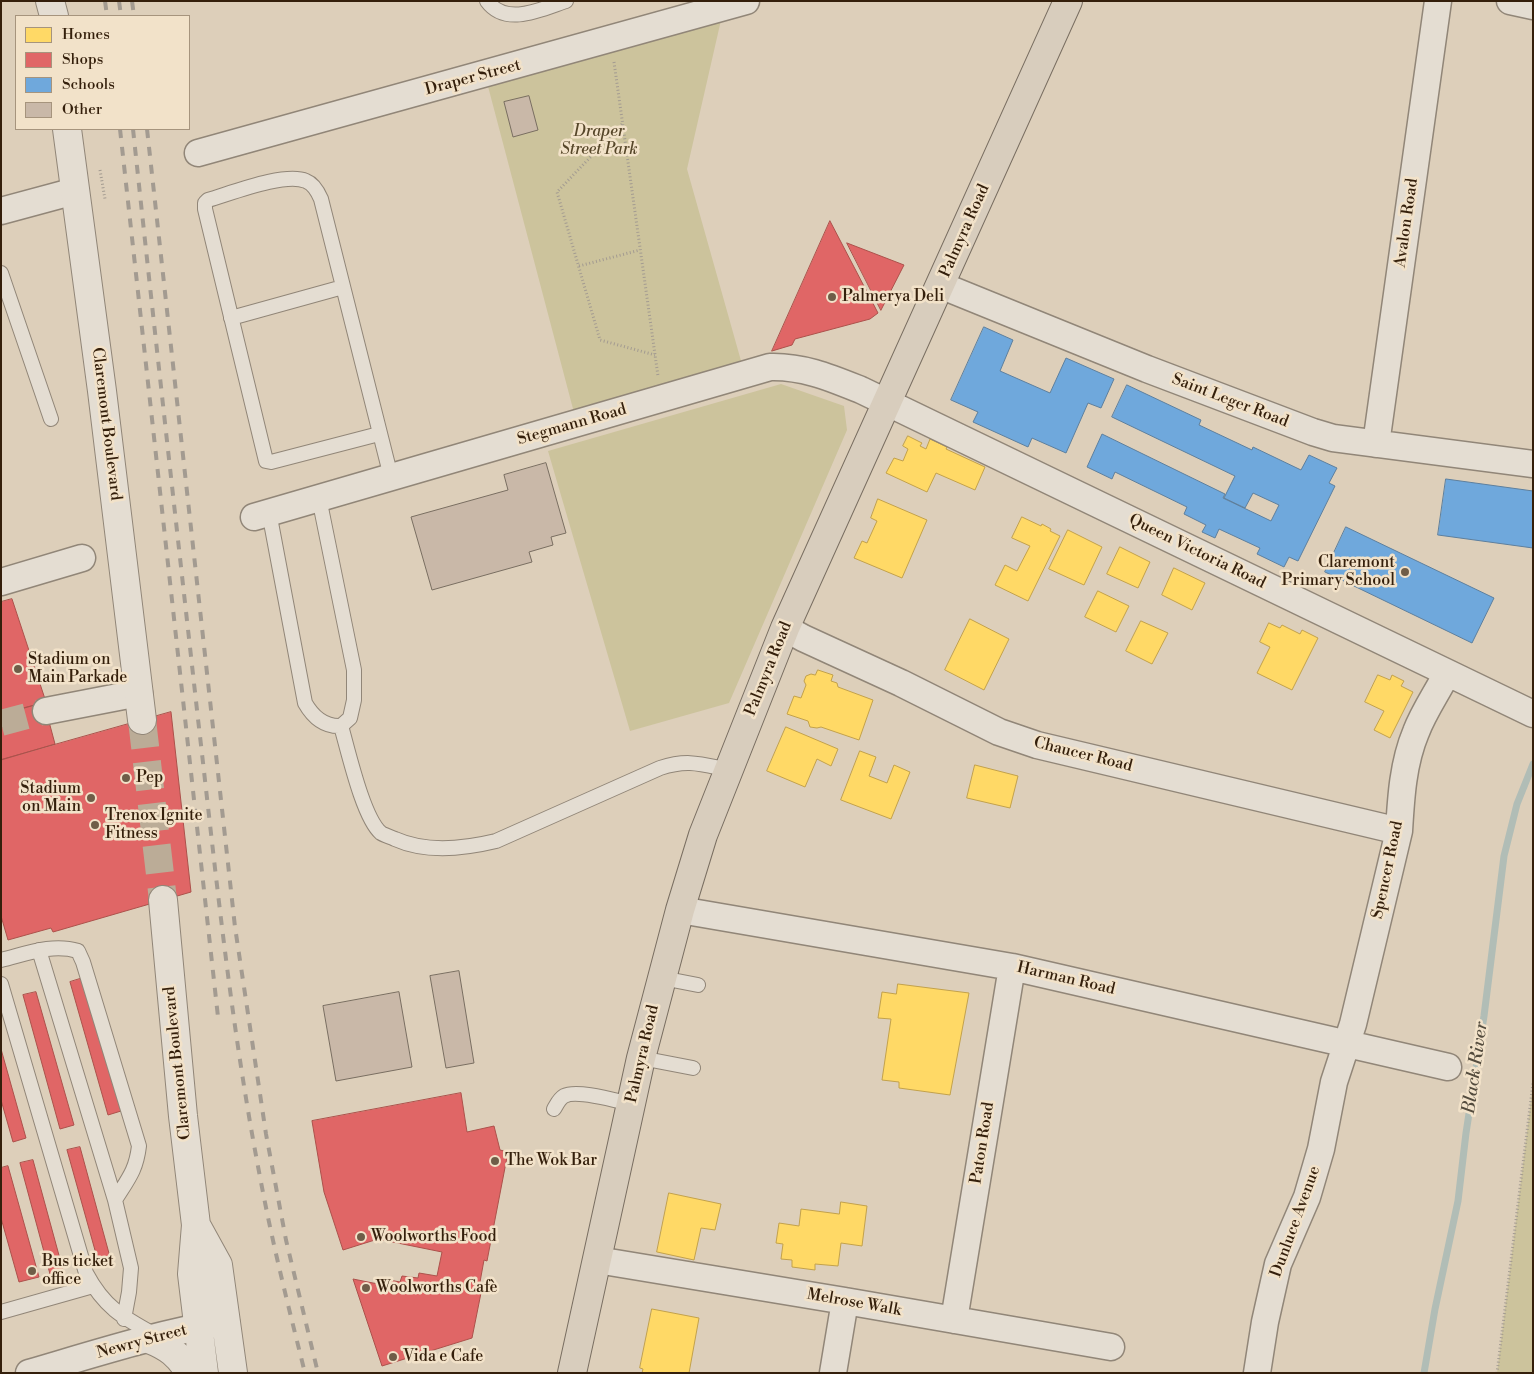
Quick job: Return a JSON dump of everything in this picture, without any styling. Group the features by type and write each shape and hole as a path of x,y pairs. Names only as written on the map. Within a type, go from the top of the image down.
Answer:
{"main road":[{"name":"Palmyra Road","path":"572,1373 641,1058 680,910 703,835 785,628 1068,1"}],"street":[{"path":"50,1 54,15"},
{"path":"54,15 57,1"},
{"name":"Draper Street","path":"198,153 746,1"},
{"name":"Avalon Road","path":"1376,444 1438,1"},
{"path":"1510,1 1533,6"},
{"name":"Claremont Boulevard","path":"67,130 142,720"},
{"path":"1,211 75,191"},
{"name":"Saint Leger Road","path":"940,285 1313,432 1333,438 1533,464"},
{"name":"Stegmann Road","path":"262,515 770,367 789,367 827,377 887,402"},
{"name":"Queen Victoria Road","path":"887,402 1533,714"},
{"path":"1,582 82,558"},
{"name":"Chaucer Road","path":"785,628 806,640 964,714 998,732 1038,744 1399,831"},
{"name":"Spencer Road","path":"1346,1042 1353,1024 1399,831 1401,798 1409,750 1416,730 1447,673"},
{"path":"46,711 139,694"},
{"name":"Claremont Boulevard","path":"162,900 183,1116 196,1225 192,1274 204,1373"},
{"name":"Harman Road","path":"680,910 1012,967 1346,1042 1448,1067"},
{"name":"Paton Road","path":"954,1320 1012,967"},
{"name":"Dunluce Avenue","path":"1257,1373 1265,1322 1278,1264 1307,1197 1321,1149 1334,1082 1346,1042"},
{"name":"Claremont Boulevard","path":"196,1225 218,1265 233,1373"},
{"name":"Melrose Walk","path":"597,1260 1111,1346"},
{"path":"833,1373 845,1301"},
{"name":"Newry Street","path":"28,1373 199,1326 226,1322"},
{"path":"153,1338 179,1356 190,1373"}],"lane":[{"path":"487,1 492,8 501,13 511,15 527,13 566,1"},
{"path":"379,434 271,462 266,461 205,209 208,200 281,179 296,179 308,182 316,189 321,199 391,477"},
{"path":"1,273 51,419"},
{"path":"231,318 343,287"},
{"path":"262,515 305,704 311,714 320,721 328,725 341,726 350,718 354,700 354,670 319,498"},
{"path":"341,726 367,812 380,832 410,846 443,849 478,846 496,841 660,768 678,762 694,762 729,770"},
{"path":"1,960 58,947 78,951 139,1146 137,1162 132,1175 115,1200"},
{"path":"39,950 115,1200 130,1268 129,1292 124,1318"},
{"path":"662,978 698,985"},
{"path":"1,984 86,1273 100,1297 124,1318 153,1338"},
{"path":"641,1058 693,1068"},
{"path":"554,1109 566,1095 578,1095 631,1104"},
{"path":"1,1312 93,1286"}],"path":[{"path":"611,40 662,399"},
{"path":"622,123 557,192 600,340 655,354"},
{"path":"100,167 105,199"},
{"path":"579,266 640,250"},
{"path":"1497,1373 1533,1083"}],"green space":[{"name":"Draper Street Park","path":"724,7 687,169 745,375 577,424 485,75"},
{"path":"781,384 844,406 847,430 729,703 630,731 548,451"},
{"path":"1533,1083 1533,1373 1497,1373"}],"building: Homes":[{"path":"908,436 922,443 920,446 926,449 930,439 947,447 946,449 985,467 975,490 936,473 927,492 886,473 894,458 903,461 908,449 903,446"},
{"path":"878,499 927,520 902,578 854,558 862,541 867,543 877,521 871,518"},
{"path":"1022,517 1041,526 1042,524 1060,536 1028,601 995,585 1005,565 1017,571 1030,546 1012,538"},
{"path":"1068,530 1102,547 1084,585 1049,569"},
{"path":"1120,547 1150,562 1138,588 1107,574"},
{"path":"1174,568 1205,583 1192,610 1162,595"},
{"path":"1098,591 1129,606 1116,632 1085,617"},
{"path":"970,619 1009,639 984,690 945,670"},
{"path":"1141,621 1168,633 1152,664 1126,651"},
{"path":"1269,623 1280,628 1282,625 1300,634 1302,630 1318,638 1292,690 1257,673 1270,647 1260,642"},
{"path":"818,670 833,675 831,681 837,683 838,687 873,700 859,740 821,727 810,727 808,721 787,714 794,696 801,698 806,685 804,681 806,676 815,675"},
{"path":"1378,675 1390,680 1392,675 1404,681 1401,686 1413,692 1390,738 1374,730 1384,711 1365,702"},
{"path":"786,727 838,749 831,766 817,759 805,787 767,771"},
{"path":"860,751 876,757 869,776 887,783 894,765 910,772 891,819 841,800"},
{"path":"975,765 1018,776 1010,808 967,798"},
{"path":"898,984 969,993 950,1095 899,1088 899,1082 882,1080 891,1019 878,1018 882,992 896,994"},
{"path":"669,1193 721,1204 715,1230 701,1228 694,1260 657,1252"},
{"path":"841,1202 867,1206 862,1246 841,1243 838,1266 815,1264 815,1270 792,1267 792,1260 781,1259 783,1244 776,1243 779,1223 799,1226 801,1209 839,1214"},
{"path":"652,1309 699,1318 689,1373 642,1373 643,1369 640,1368"}],"building: Shops":[{"name":"Palmerya Deli","path":"830,221 878,313 870,319 795,339 792,345 772,351"},
{"path":"847,243 904,265 881,310"},
{"name":"Stadium on Main Parkade","path":"12,599 46,702 17,710 21,722 1,728 1,602"},
{"path":"44,703 55,744 1,760 1,728 21,722 17,710"},
{"name":"Stadium on Main","path":"171,712 191,892 53,932 51,928 8,940 1,916 1,760"},
{"path":"83,978 121,1111 108,1115 70,982"},
{"path":"36,992 74,1125 60,1129 23,995"},
{"path":"1,1049 26,1138 13,1142 1,1100"},
{"path":"461,1093 467,1132 494,1126 500,1150 508,1152 487,1261 484,1260 480,1282 483,1283 472,1338 382,1366 353,1279 383,1285 384,1279 400,1282 402,1276 418,1278 419,1273 437,1276 442,1252 378,1239 343,1250 324,1192 312,1121"},
{"path":"80,1147 110,1257 98,1261 67,1150"},
{"path":"33,1160 63,1270 50,1274 20,1163"},
{"path":"8,1166 39,1277 19,1282 1,1218 1,1168"}],"building: Schools":[{"path":"984,327 1013,340 1000,371 1050,393 1066,358 1114,379 1101,408 1088,403 1066,453 1032,438 1028,447 973,422 978,412 951,400"},
{"path":"1127,385 1201,420 1199,425 1252,450 1253,447 1301,470 1309,455 1337,468 1329,483 1335,486 1298,561 1289,557 1284,567 1257,554 1260,548 1219,529 1215,538 1202,532 1206,525 1184,514 1187,507 1115,472 1112,479 1087,467 1102,434 1225,494 1223,498 1271,521 1279,505 1253,493 1245,508 1224,498 1235,476 1112,417"},
{"path":"1446,479 1533,491 1533,548 1438,535"},
{"path":"1346,527 1494,598 1472,643 1325,572"}],"building: Other":[{"path":"529,96 538,130 513,137 504,102"},
{"path":"546,463 566,533 551,537 553,545 529,552 532,562 432,590 411,517 508,490 504,475"},
{"path":"459,971 474,1063 446,1068 430,976"},
{"path":"399,992 412,1067 336,1081 323,1006"}],"waterway":[{"name":"Black River","path":"1424,1373 1435,1309 1458,1201 1504,856 1517,804 1533,764"}],"tunnel":[{"path":"1,723 46,711"},
{"path":"142,720 163,900"}],"railway":[{"path":"105,1 107,15"},
{"path":"119,1 121,15"},
{"path":"132,1 134,15"},
{"path":"120,130 218,1017"},
{"path":"133,130 218,893 241,1067 266,1206 305,1373"},
{"path":"147,130 235,927 266,1134 286,1240 318,1373"}],"place":[{"name":"Palmerya Deli","path":"832,297"},
{"name":"Claremont Primary School","path":"1405,572"},
{"name":"Stadium on Main Parkade","path":"18,669"},
{"name":"Pep","path":"126,778"},
{"name":"Stadium on Main","path":"91,798"},
{"name":"Trenox Ignite Fitness","path":"95,825"},
{"name":"The Wok Bar","path":"495,1161"},
{"name":"Woolworths Food","path":"361,1237"},
{"name":"Bus ticket office","path":"32,1271"},
{"name":"Woolworths Cafè","path":"366,1288"},
{"name":"Vida e Cafe","path":"393,1357"}]}
